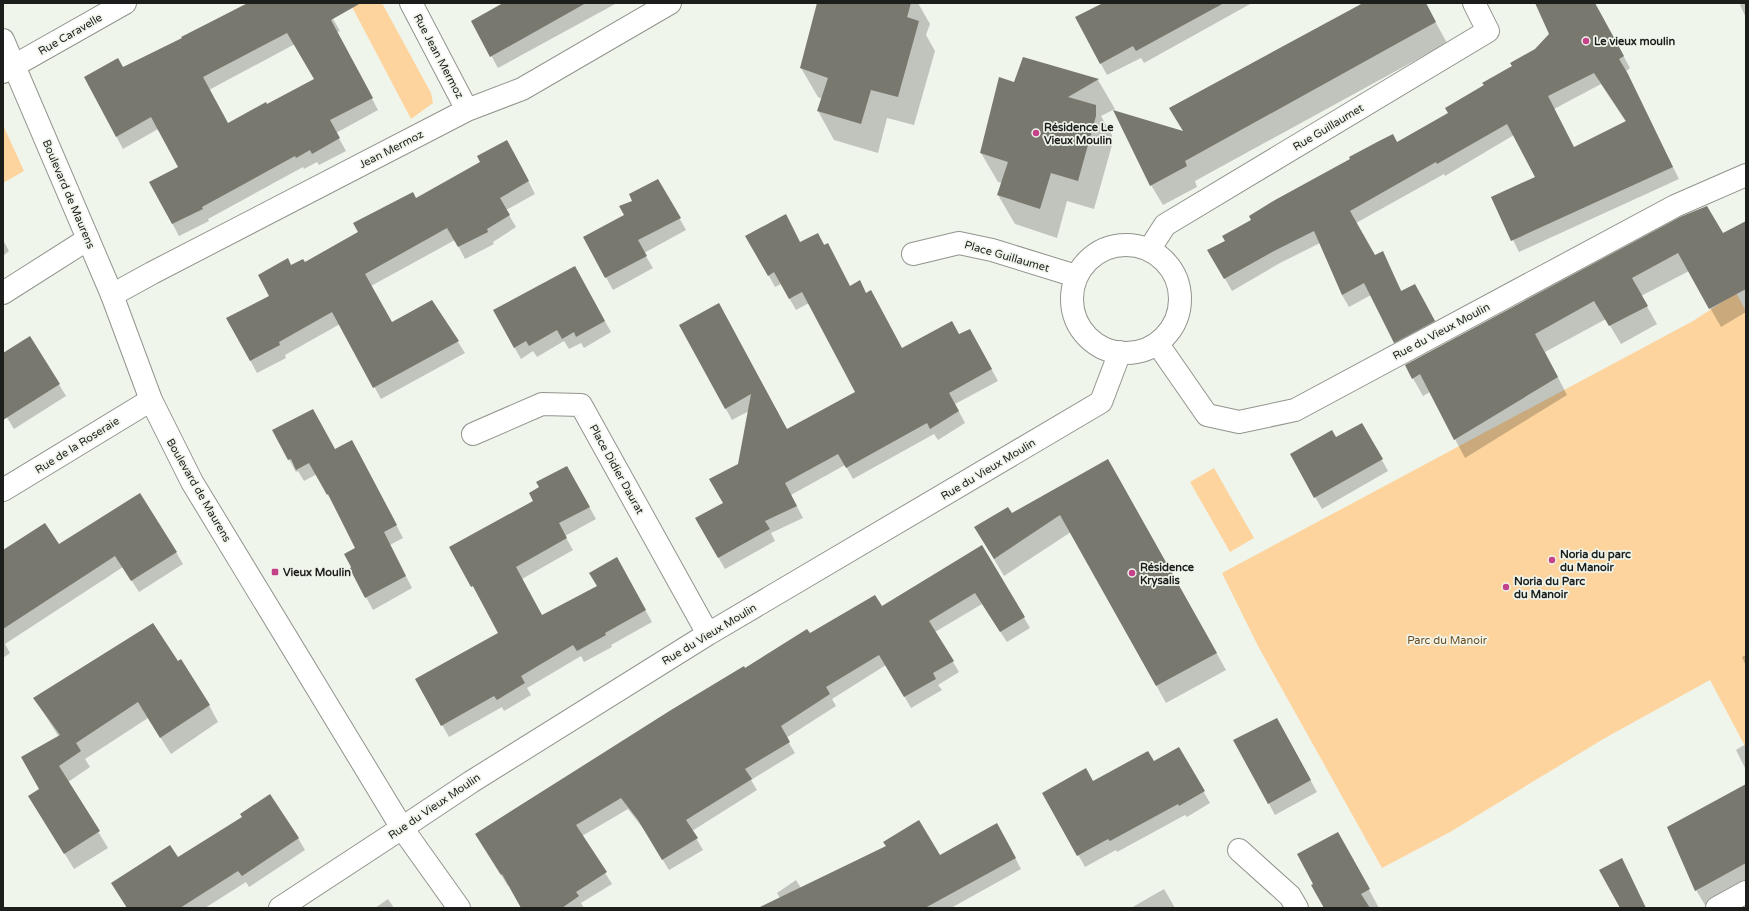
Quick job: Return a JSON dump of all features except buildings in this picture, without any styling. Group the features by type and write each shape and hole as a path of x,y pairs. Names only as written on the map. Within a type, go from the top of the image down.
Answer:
{"street":[{"name":"Rue Caravelle","path":"9,69 125,3"},
{"name":"Rue Jean Mermoz","path":"411,3 468,110"},
{"name":"Jean Mermoz","path":"112,296 152,273 468,110 522,89 670,3"},
{"name":"Rue Guillaumet","path":"1149,250 1165,225 1488,31 1474,3"},
{"name":"Boulevard de Maurens","path":"3,40 9,69 88,239 112,296 151,400 192,482 402,828 459,908"},
{"name":"Rue du Vieux Moulin","path":"1157,343 1207,415 1239,422 1296,410 1675,206 1746,175"},
{"path":"3,293 88,239"},
{"name":"Place Guillaumet","path":"913,254 959,243 992,250 1076,276"},
{"path":"1132,245 1149,250 1164,261 1175,276 1180,294 1178,314 1170,330 1157,343 1145,349 1133,352 1120,352 1101,346 1085,334 1075,316 1072,296 1076,276 1086,262 1099,251 1116,246 1132,245"},
{"name":"Rue du Vieux Moulin","path":"280,908 471,782 708,634 1101,402 1120,352"},
{"name":"Rue de la Roseraie","path":"3,490 151,400"},
{"name":"Place Didier Daurat","path":"473,434 542,404 581,405 708,634"},
{"path":"1239,850 1290,896 1297,908"},
{"path":"1717,908 1746,892"}],"green space":[{"path":"350,3 382,3 431,93 433,103 411,119"},
{"path":"3,125 24,171 3,183"},
{"name":"Parc du Manoir","path":"1736,293 1746,311 1746,748 1710,680 1605,738 1450,832 1382,868 1258,646 1222,573 1693,321"},
{"path":"1214,468 1254,538 1230,552 1190,482"}],"place":[{"name":"Le vieux moulin","path":"1586,41"},
{"name":"Résidence Le Vieux Moulin","path":"1036,133"},
{"name":"Noria du parc du Manoir","path":"1552,560"},
{"name":"Vieux Moulin","path":"275,572"},
{"name":"Résidence Krysalis","path":"1132,573"},
{"name":"Noria du Parc du Manoir","path":"1506,587"}]}
